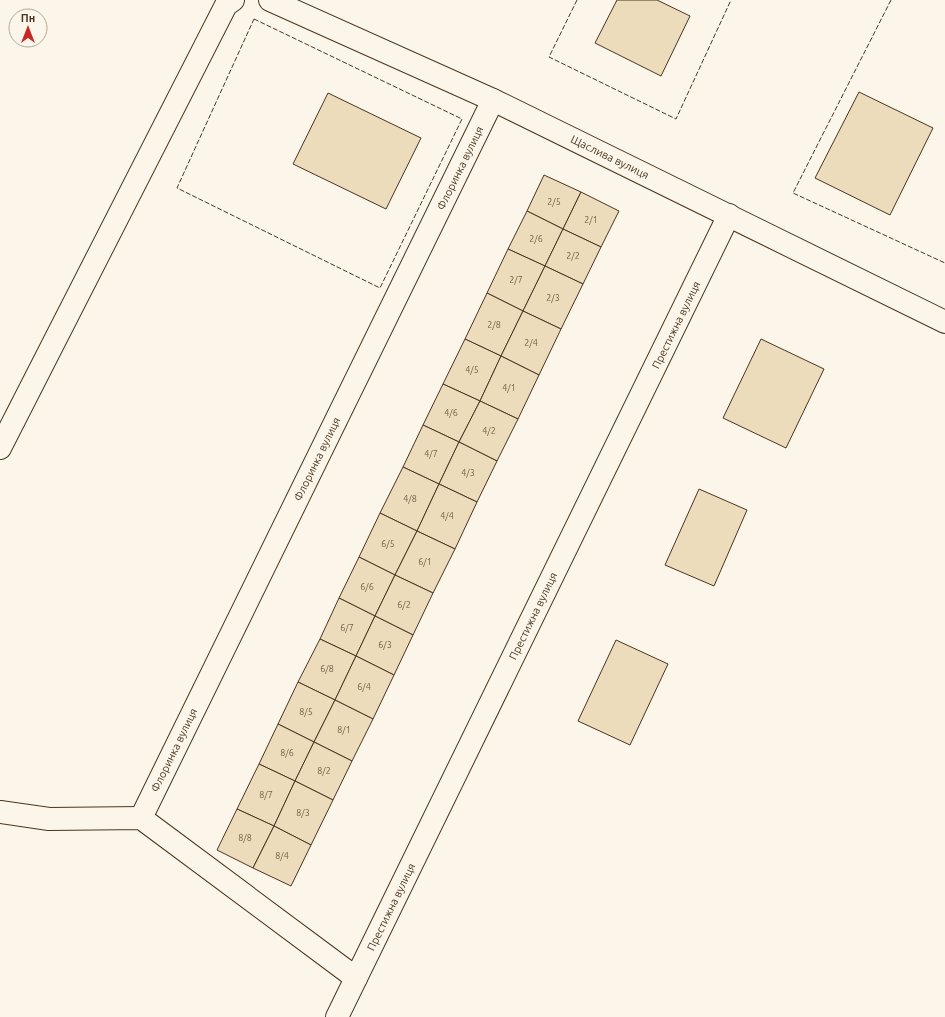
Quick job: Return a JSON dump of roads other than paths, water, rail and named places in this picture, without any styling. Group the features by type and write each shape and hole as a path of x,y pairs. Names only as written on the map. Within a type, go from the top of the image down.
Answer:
{"street":[{"path":"0,448 226,5 233,0"},
{"name":"Щаслива вулиця","path":"270,0 493,100 945,322"},
{"name":"Флоринка вулиця","path":"141,818 493,100"},
{"name":"Престижна вулиця","path":"337,1017 729,216"},
{"path":"0,812 50,819 141,818 356,978"}]}
